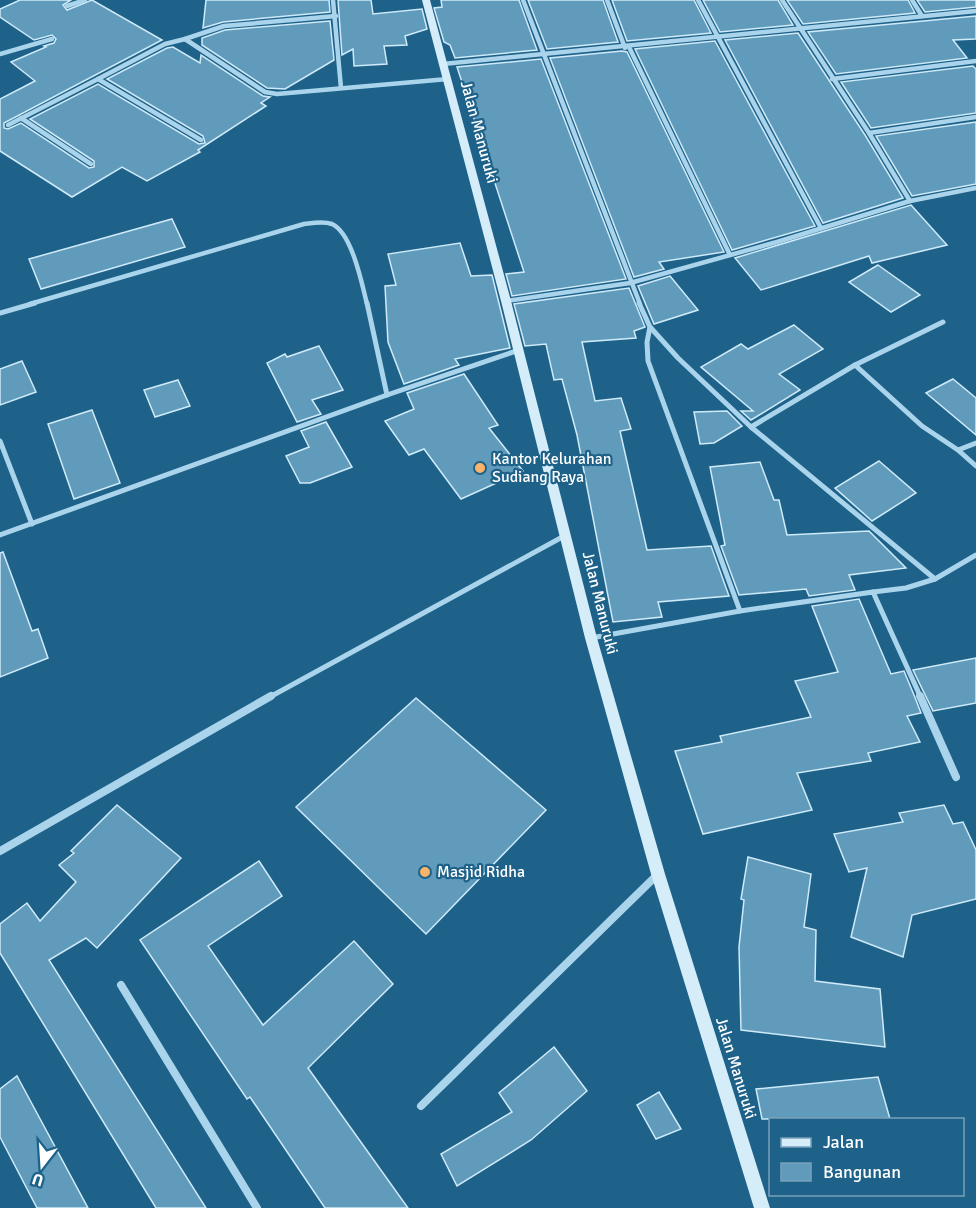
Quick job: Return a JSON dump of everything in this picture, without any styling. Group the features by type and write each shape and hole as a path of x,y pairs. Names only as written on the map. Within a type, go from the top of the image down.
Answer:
{"street":[{"path":"67,6 84,0"},
{"path":"333,0 341,88"},
{"name":"Jalan Manuruki","path":"426,0 519,350 591,638 658,874 762,1208"},
{"path":"523,0 630,284 650,327 678,358 751,428 934,579"},
{"path":"607,0 627,47 730,255"},
{"path":"698,0 821,228"},
{"path":"782,0 869,133 910,201"},
{"path":"912,0 922,16"},
{"path":"442,64 976,11"},
{"path":"8,125 165,45 224,26 336,16"},
{"path":"0,54 52,39"},
{"path":"184,39 265,92 277,94 448,80"},
{"path":"832,79 976,61"},
{"path":"98,79 201,140"},
{"path":"869,133 976,117"},
{"path":"21,118 91,164"},
{"path":"506,301 630,284 910,201 976,188"},
{"path":"0,313 304,224 328,222 341,230 354,255 387,395"},
{"path":"751,428 855,365 943,322"},
{"path":"650,327 647,342 648,361 740,610"},
{"path":"0,535 387,395 519,350"},
{"path":"855,365 922,426 958,450 976,466"},
{"path":"0,441 32,524"},
{"path":"958,450 976,443"},
{"path":"0,851 352,650 566,535"},
{"path":"591,638 740,610 906,588 934,579 976,555"},
{"path":"873,592 956,777"},
{"path":"420,1106 658,874"},
{"path":"121,985 257,1208"}],"building":[{"path":"20,0 71,0 63,5 67,10 92,0 162,40 4,123 4,128 8,129 21,123 89,168 94,167 94,161 30,119 98,84 199,144 205,143 203,136 107,79 167,48 173,47 200,63 201,55 263,96 270,97 261,103 266,106 198,150 200,152 147,181 122,167 72,197 0,151 0,99 35,81 11,62 54,43 56,39 52,35 34,40 0,17 0,9"},
{"path":"206,0 329,0 330,12 223,22 203,28"},
{"path":"338,0 371,0 373,14 422,9 427,29 405,36 407,45 384,46 387,64 354,66 353,49 342,55"},
{"path":"441,0 519,0 537,50 455,58 450,45 444,42 434,8 442,7"},
{"path":"528,0 603,0 618,42 547,49"},
{"path":"612,0 694,0 711,33 627,41"},
{"path":"703,0 778,0 793,25 720,32"},
{"path":"787,0 908,0 915,13 803,24"},
{"path":"917,0 976,0 976,7 925,12"},
{"path":"976,16 976,39 953,40 967,58 836,74 808,32"},
{"path":"330,21 334,60 285,89 267,88 202,45 202,38 225,30"},
{"path":"798,33 903,198 823,223 725,40"},
{"path":"715,41 815,226 732,250 635,49"},
{"path":"627,52 724,252 659,262 664,269 634,277 550,58"},
{"path":"541,59 626,279 512,296 506,274 524,272 457,67"},
{"path":"973,66 976,69 976,113 871,128 841,82"},
{"path":"976,122 976,184 912,196 876,136"},
{"path":"911,205 947,245 872,263 869,256 761,290 735,258"},
{"path":"172,219 185,247 41,289 29,259"},
{"path":"460,243 471,276 492,275 510,348 455,359 459,365 404,384 388,342 385,286 396,285 388,254"},
{"path":"878,265 920,295 891,312 849,282"},
{"path":"670,276 698,310 654,324 638,286"},
{"path":"629,288 645,327 634,331 636,338 582,342 595,401 621,398 631,429 620,431 647,550 711,546 729,596 658,602 662,617 613,622 577,435 562,379 554,380 546,344 525,346 514,304"},
{"path":"794,325 823,349 779,374 800,390 751,420 741,411 753,411 701,367 741,344 748,349"},
{"path":"319,346 343,390 312,400 321,414 297,422 267,363 285,354 287,357"},
{"path":"22,361 36,392 0,405 0,369"},
{"path":"464,374 498,425 489,428 523,471 461,499 424,449 409,455 385,421 414,409 407,393"},
{"path":"953,379 976,398 976,435 926,393"},
{"path":"178,380 190,406 155,417 144,390"},
{"path":"92,410 120,483 74,499 48,424"},
{"path":"727,411 742,426 714,443 700,444 694,412"},
{"path":"326,422 352,467 310,483 300,483 286,456 309,447 301,431"},
{"path":"879,461 916,493 872,521 835,488"},
{"path":"760,462 774,500 779,500 787,535 869,531 906,568 849,575 855,590 809,596 806,589 739,595 721,546 725,545 710,467"},
{"path":"3,552 32,631 38,629 48,658 0,677 0,553"},
{"path":"859,599 891,674 904,671 921,713 907,716 920,742 868,753 871,761 797,773 812,810 703,834 675,751 722,742 720,736 811,717 795,681 838,672 812,606"},
{"path":"976,658 976,703 933,711 913,670"},
{"name":"Masjid Ridha","path":"416,698 546,810 426,934 296,807"},
{"path":"117,805 181,858 97,948 86,938 49,960 206,1208 156,1208 0,953 0,924 27,903 40,921 76,882 59,865 74,853 71,851"},
{"path":"944,805 953,824 963,822 976,850 976,899 912,915 903,957 851,937 867,868 849,872 834,834 903,822 899,813"},
{"path":"748,857 811,874 804,927 816,930 815,981 880,989 885,1047 741,1030 739,947 744,900 741,899"},
{"path":"259,861 282,896 208,946 263,1025 354,941 393,984 308,1068 408,1208 325,1208 250,1097 247,1099 140,940"},
{"path":"554,1047 587,1091 531,1140 457,1186 441,1154 512,1112 499,1093"},
{"path":"17,1076 88,1208 37,1208 0,1137 0,1089"},
{"path":"878,1077 890,1118 762,1119 756,1089"},
{"path":"659,1092 681,1129 656,1139 637,1105"}],"place":[{"name":"Kantor Kelurahan Sudiang Raya","path":"480,468"},
{"name":"Masjid Ridha","path":"425,872"}]}
